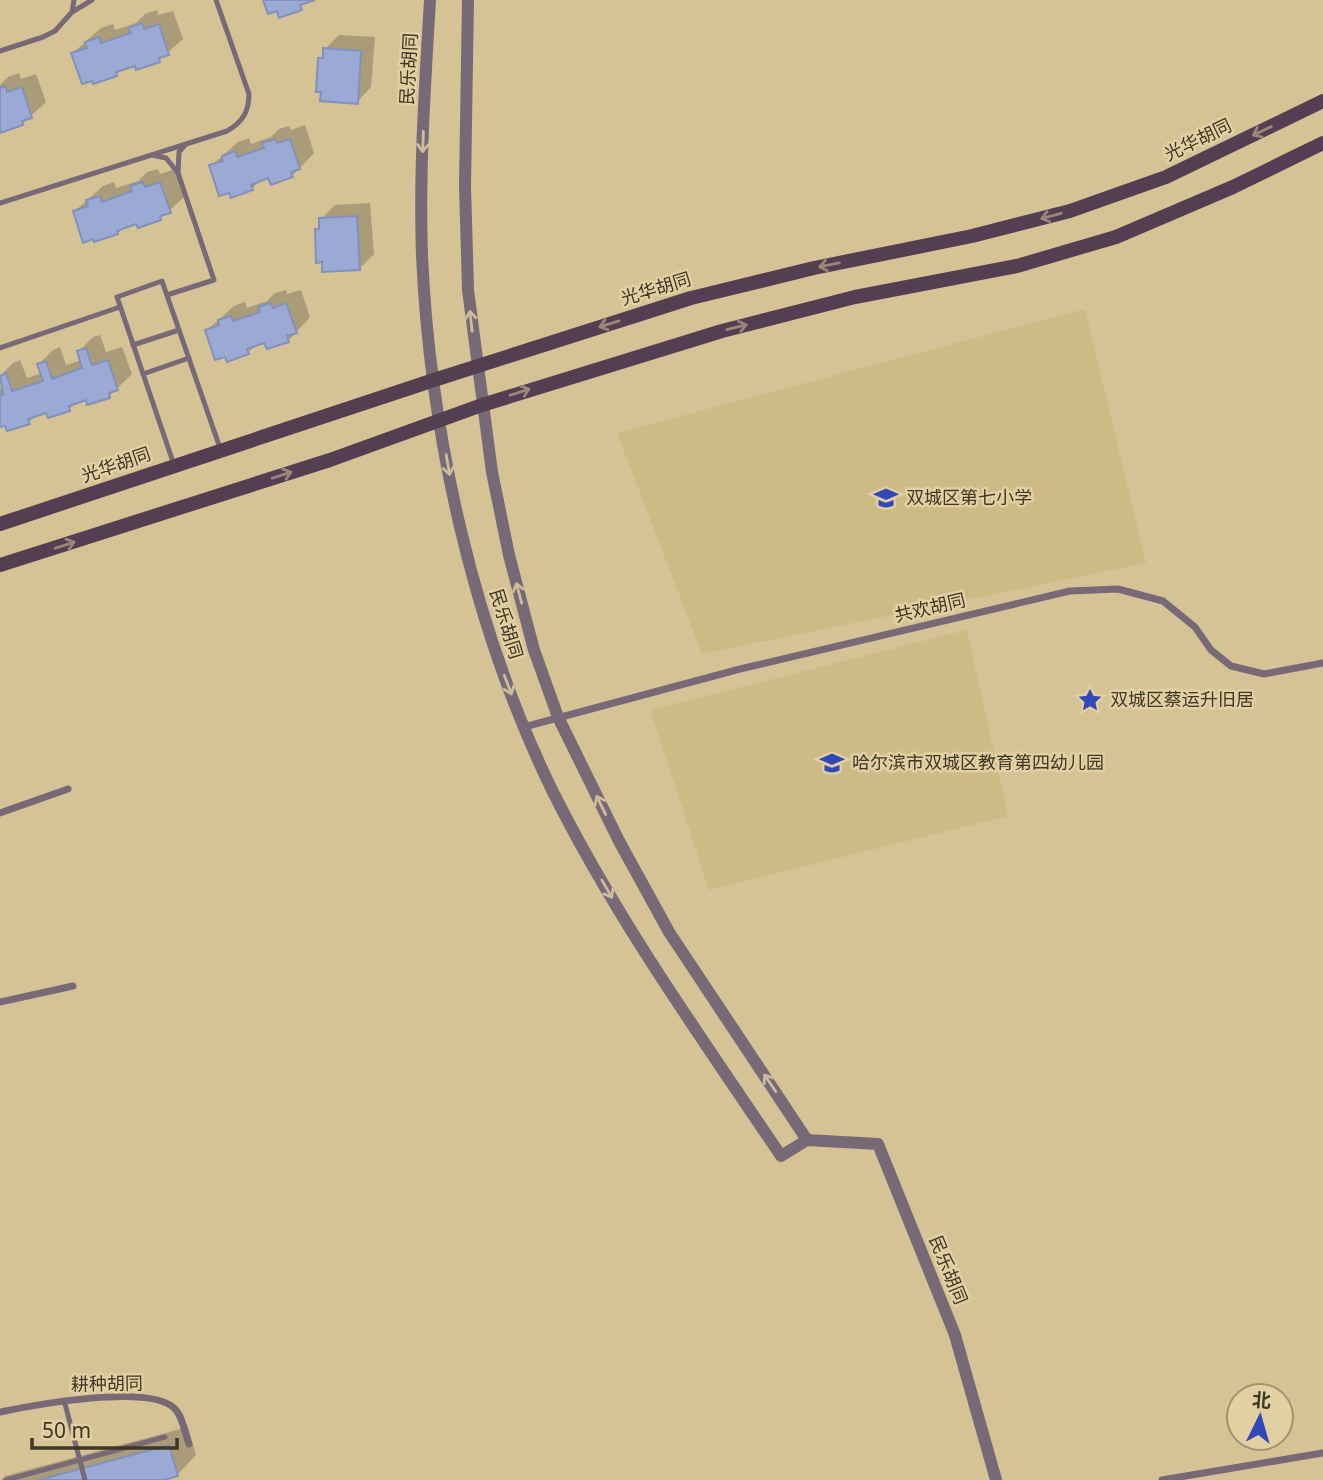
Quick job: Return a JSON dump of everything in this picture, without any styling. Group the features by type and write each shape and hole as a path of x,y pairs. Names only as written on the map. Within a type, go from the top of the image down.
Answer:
{"main road":[{"name":"光华胡同","path":"0,524 691,298 814,268 972,236 1070,211 1166,177 1323,101"},
{"path":"0,565 330,460 482,405 722,331 855,297 1017,266 1116,237 1233,187 1323,143"}],"street":[{"name":"民乐胡同","path":"430,0 422,179 422,244 434,380 449,473 468,558 498,659 524,727 564,812 635,937 781,1156 807,1140 878,1144 955,1335 996,1480"},
{"name":"民乐胡同","path":"468,0 465,186 468,289 476,367 492,472 509,555 534,650 558,718 619,841 669,932 807,1140"},
{"name":"共欢胡同","path":"524,727 740,669 1070,591 1118,589 1163,601 1195,626 1211,650 1231,666 1264,674 1323,663"},
{"path":"0,813 68,789"},
{"path":"0,1002 73,986"},
{"name":"耕种胡同","path":"0,1412 64,1400 121,1397 164,1401 177,1410 189,1444"},
{"path":"1162,1480 1323,1453"}],"lane":[{"path":"72,12 74,0"},
{"path":"0,51 55,31 72,12 92,0"},
{"path":"0,203 228,131 236,126 249,106 249,94 228,34 221,26 214,0"},
{"path":"178,173 179,152 188,143"},
{"path":"145,156 166,158 178,173 214,280 167,295"},
{"path":"174,465 117,297 162,281 221,450"},
{"path":"0,348 120,307"},
{"path":"133,345 179,330"},
{"path":"143,374 189,358"},
{"path":"64,1400 85,1480"},
{"path":"6,1480 165,1437"}],"shaded area":[{"name":"双城区第七小学","path":"1085,309 1146,563 702,654 617,433"},
{"name":"哈尔滨市双城区教育第四幼儿园","path":"967,630 1008,816 709,890 650,710"}],"building":[{"path":"263,0 315,0 300,5 302,10 279,18 277,11 268,14"},
{"path":"142,23 144,29 159,24 169,55 159,58 160,62 136,70 135,66 116,72 117,76 93,84 92,81 82,84 71,53 87,48 85,42 99,37 101,43 131,33 129,28"},
{"path":"323,48 361,51 358,104 320,101 321,92 316,92 318,58 323,58"},
{"path":"5,86 7,92 22,87 32,118 22,121 23,125 0,133 0,88"},
{"path":"275,139 277,143 290,139 300,169 291,172 293,177 271,185 268,178 251,185 253,190 231,198 229,193 219,196 209,165 223,161 222,156 235,151 237,157 264,148 262,143"},
{"path":"143,182 145,187 160,182 171,213 160,216 161,220 138,228 136,224 117,231 118,234 83,243 73,211 88,206 86,200 100,196 102,202 132,191 130,186"},
{"path":"357,216 360,270 322,272 322,262 316,263 315,229 319,229 319,218"},
{"path":"271,303 273,308 286,303 297,333 287,336 289,342 267,349 264,343 247,349 249,354 227,362 225,357 215,360 205,330 219,325 218,320 231,316 233,321 260,312 258,307"},
{"path":"86,348 92,365 108,360 118,390 109,393 110,398 87,405 86,400 69,406 70,411 48,418 46,413 28,419 30,424 7,431 5,426 0,427 0,395 3,394 0,376 6,373 12,391 43,381 37,364 46,361 52,379 82,368 77,351"},
{"path":"169,1445 178,1476 164,1480 39,1480"}],"place":[{"name":"双城区第七小学","path":"886,498"},
{"name":"双城区蔡运升旧居","path":"1090,700"},
{"name":"哈尔滨市双城区教育第四幼儿园","path":"832,763"}]}
